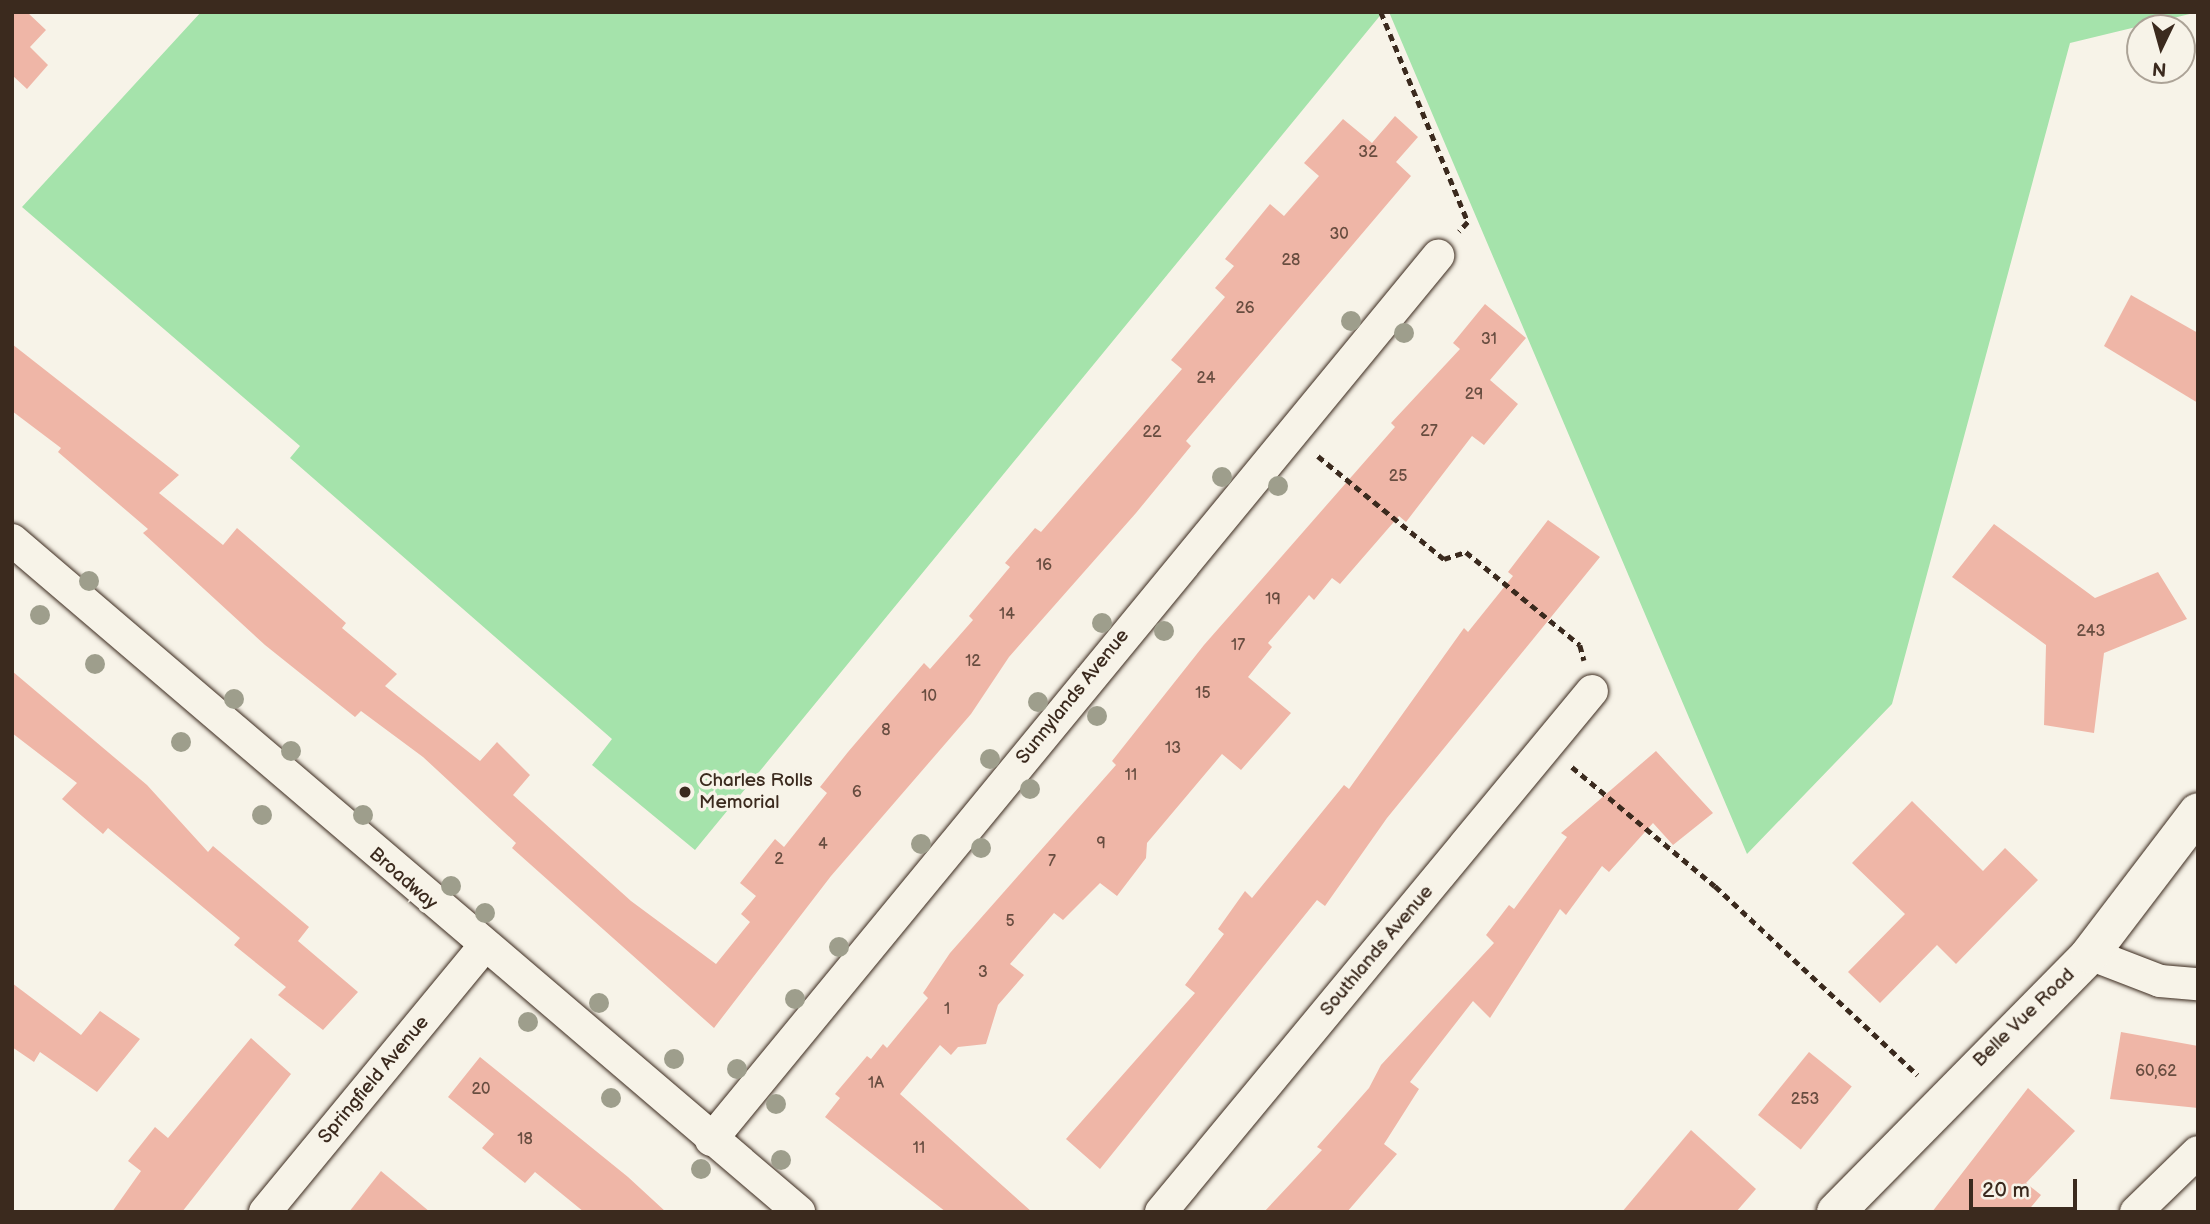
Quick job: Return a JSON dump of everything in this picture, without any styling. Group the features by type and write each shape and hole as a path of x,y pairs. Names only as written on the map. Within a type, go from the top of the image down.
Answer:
{"main road":[{"name":"Belle Vue Road","path":"1836,1212 1942,1099 2090,954 2198,812"}],"street":[{"name":"Sunnylands Avenue","path":"711,1140 1289,433 1438,256"},
{"name":"Broadway","path":"12,540 484,948 711,1140 786,1208"},
{"name":"Southlands Avenue","path":"1161,1212 1592,691"},
{"name":"Springfield Avenue","path":"265,1212 484,948"},
{"path":"2090,954 2160,981 2198,984"},
{"path":"2136,1212 2198,1152"}],"path":[{"path":"1381,12 1468,222 1438,256"},
{"path":"1289,433 1444,559 1466,552 1580,645 1592,691"},
{"path":"1547,746 1715,886 1942,1099"}],"green space":[{"path":"201,12 1383,12 695,850 592,765 612,739 290,458 300,446 22,207"},
{"path":"1389,12 2198,12 2126,14 2126,29 2070,43 1892,704 1747,854"}],"building":[{"path":"12,12 27,12 46,30 30,47 48,65 27,89 12,75"},
{"path":"1395,116 1418,137 1396,162 1411,176 1186,441 1191,446 1136,513 1009,657 971,714 831,876 714,1028 512,848 516,843 423,757 361,711 355,717 265,645 143,533 148,529 58,452 61,448 12,411 12,344 179,475 159,493 223,545 237,528 346,623 342,628 397,674 385,686 480,761 497,742 530,775 513,795 631,901 716,964 750,922 741,914 756,896 740,883 775,839 784,847 827,793 820,787 848,752 924,663 930,669 973,620 969,616 1010,567 1005,563 1035,528 1041,532 1182,369 1171,360 1225,297 1215,288 1234,266 1225,259 1270,204 1284,216 1319,176 1304,163 1343,119 1372,143"},
{"path":"2131,295 2198,333 2198,403 2104,346"},
{"path":"1485,304 1526,338 1490,380 1518,404 1484,445 1472,436 1406,522 1399,516 1340,584 1332,578 1314,600 1309,595 1268,643 1272,647 1248,677 1291,713 1241,770 1222,754 1147,843 1146,858 1117,896 1100,883 1063,920 1054,913 1010,964 1024,975 998,1005 986,1044 958,1047 951,1055 940,1045 900,1094 1032,1212 946,1212 825,1117 840,1098 835,1094 867,1056 871,1059 883,1044 887,1048 928,998 923,993 950,953 1116,765 1112,761 1204,645 1395,427 1391,423 1460,349 1453,343"},
{"path":"1548,520 1600,557 1387,818 1325,906 1317,900 1100,1169 1066,1139 1195,993 1185,985 1224,934 1218,929 1245,891 1252,898 1344,785 1349,789 1464,628 1468,632 1513,576 1508,572"},
{"path":"1994,524 2095,598 2158,572 2187,619 2104,653 2094,733 2044,725 2046,645 1952,577"},
{"path":"12,671 147,785 208,852 213,846 309,927 298,941 358,992 323,1030 278,995 286,987 234,945 240,938 108,828 103,834 62,799 77,783 12,733"},
{"path":"1656,751 1713,813 1673,845 1653,823 1609,872 1602,866 1566,915 1560,909 1490,1018 1473,1001 1410,1082 1419,1089 1384,1144 1397,1154 1347,1212 1264,1212 1322,1150 1317,1147 1369,1088 1381,1065 1494,943 1486,935 1509,905 1514,909 1567,837 1561,833"},
{"path":"1912,801 1983,871 2005,848 2038,880 1956,964 1937,945 1880,1003 1848,972 1905,914 1852,863"},
{"path":"12,983 81,1035 100,1011 140,1039 97,1092 40,1052 34,1062 12,1047"},
{"path":"2121,1032 2198,1046 2198,1108 2110,1099"},
{"path":"251,1038 291,1074 182,1212 112,1212 141,1171 128,1161 155,1127 168,1138"},
{"path":"1809,1052 1852,1087 1801,1150 1758,1115"},
{"path":"480,1057 628,1177 666,1212 584,1212 535,1172 525,1183 482,1148 494,1134 448,1097"},
{"path":"2028,1088 2075,1131 2026,1183 2041,1195 2027,1212 1932,1212"},
{"path":"1691,1130 1756,1189 1736,1212 1622,1212"},
{"path":"381,1171 430,1212 349,1212"}],"place":[{"name":"Charles Rolls Memorial","path":"685,792"}]}
